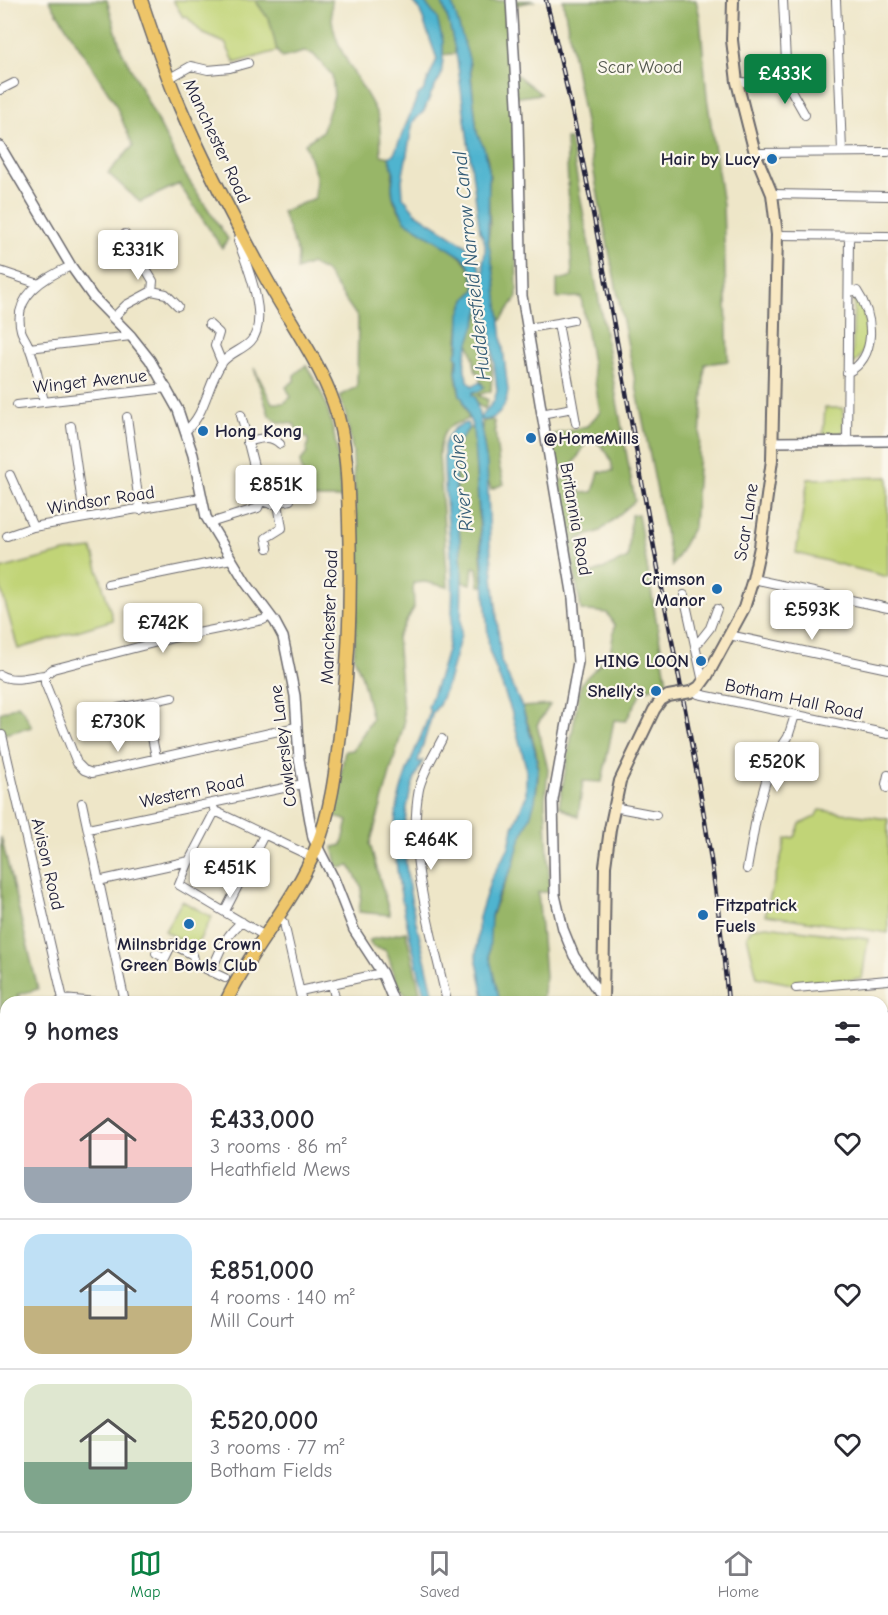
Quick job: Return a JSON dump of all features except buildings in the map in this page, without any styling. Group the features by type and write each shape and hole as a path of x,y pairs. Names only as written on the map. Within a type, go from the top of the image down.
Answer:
{"main road":[{"name":"Manchester Road","path":"141,0 168,79 193,137 274,296 308,351 334,402 348,479 350,604 345,692 335,773 314,852 278,917 246,964 229,996"},
{"name":"Scar Lane","path":"692,691 703,682 744,608 753,579 768,501 772,442 777,235 772,194 755,153 737,82 732,40 733,0"},
{"path":"603,996 605,866 620,781 657,704 668,696 692,691"}],"street":[{"name":"Britannia Road","path":"511,0 518,122 522,296 573,597 578,662 553,800 555,895 563,929 574,956 601,996"},
{"path":"783,0 787,83 805,115"},
{"path":"836,0 842,151"},
{"path":"168,79 191,66 208,70 230,68 248,63"},
{"path":"737,82 787,83"},
{"path":"10,96 2,89 14,83"},
{"name":"Cowlersley Lane","path":"0,146 71,266 93,297 131,336 150,360 167,388 178,410 193,455 201,498 210,523 283,637 295,696 296,727 314,852 333,879 354,930 382,973 392,996"},
{"path":"755,153 888,152"},
{"path":"772,194 888,196"},
{"path":"185,431 194,424 222,363 250,342 258,331 260,318 249,270 238,241 241,233"},
{"path":"125,234 153,281 152,291"},
{"path":"777,235 888,236"},
{"path":"847,442 849,236"},
{"path":"44,401 30,348 21,330 20,313 27,295 48,276 71,266"},
{"path":"0,271 39,284"},
{"path":"847,374 859,366 864,358 870,332 867,308 857,291 849,289"},
{"path":"113,318 126,305 152,291 166,294 178,306"},
{"path":"534,327 573,320"},
{"path":"558,323 576,423"},
{"path":"209,324 219,333 215,346 222,363"},
{"path":"30,348 131,336"},
{"name":"Winget Avenue","path":"17,405 167,388"},
{"path":"542,414 573,408"},
{"path":"210,523 258,508 262,498 242,415"},
{"path":"127,417 140,510"},
{"path":"71,426 84,518"},
{"path":"247,442 266,437 280,444"},
{"path":"772,442 888,441"},
{"path":"10,475 33,527"},
{"name":"Windsor Road","path":"8,536 33,527 201,498"},
{"path":"261,501 278,503 290,500"},
{"path":"268,548 266,538 282,528 278,503"},
{"path":"108,584 231,559"},
{"path":"753,579 888,608"},
{"path":"684,595 703,682"},
{"path":"695,647 710,628 717,609"},
{"path":"0,675 14,680 45,675 53,669 152,644 263,620 270,616"},
{"path":"729,635 888,669"},
{"path":"45,675 45,683 77,763 84,770 92,772 296,727"},
{"name":"Botham Hall Road","path":"692,691 888,734"},
{"path":"118,708 172,698"},
{"path":"145,703 156,757"},
{"path":"747,869 757,813 769,770 788,737 795,714"},
{"name":"Avison Road","path":"2,735 60,996"},
{"path":"442,739 420,788 416,821 417,868 446,996"},
{"path":"887,788 888,775"},
{"name":"Western Road","path":"88,829 303,784"},
{"path":"211,802 215,811 264,835 314,852"},
{"path":"82,803 124,996"},
{"path":"614,807 656,815"},
{"path":"215,811 179,883 181,887 225,910 265,936"},
{"path":"225,910 264,835"},
{"path":"98,881 189,861"},
{"path":"278,917 284,923 301,996"},
{"path":"211,972 223,943 232,929 242,921"},
{"path":"156,953 164,960 172,944 193,956 195,964 225,978"},
{"path":"300,991 382,973"},
{"path":"796,988 888,980"},
{"path":"332,984 335,996"}],"green space":[{"path":"49,0 107,0 121,49 184,173 228,239 222,248 179,184 140,202 108,173 133,146 114,101"},
{"path":"173,0 255,0 270,21 277,51 235,63 225,43 202,33 186,16 183,17"},
{"path":"255,0 332,0 334,31 339,45 379,118 381,155 389,157 392,164 392,193 397,207 411,224 464,260 473,278 475,290 463,304 456,365 460,395 469,419 446,430 439,454 448,587 425,582 413,583 414,608 397,637 404,724 370,844 390,915 359,912 362,888 350,866 338,868 333,847 342,845 348,821 333,816 345,751 353,750 372,719 362,677 354,657 358,571 353,453 346,416 339,396 357,387 358,318 326,272 311,264 297,270 298,254 282,212 315,198 316,176 305,143 322,132 334,96 332,75 313,54 304,52 282,58 277,51 270,21"},
{"path":"423,0 535,1 509,6 512,71 541,94 513,98 517,297 499,323 488,240 490,176 487,157 477,133 470,64 466,52 443,55 443,42"},
{"name":"Scar Wood","path":"563,0 696,0 700,17 707,97 723,205 728,361 705,364 694,526 672,566 600,206"},
{"path":"566,139 570,139 635,501 600,531 578,539 582,578 628,558 631,515 638,514 667,683 642,691 626,721 614,720 602,782 583,781 578,817 559,806 581,683 610,654 615,625 607,613 581,610 559,480 570,478 581,493 593,492 599,472 613,471 606,451 590,436 571,468 556,472 550,435 587,426 600,412 581,297 557,298 557,280 572,277"},
{"path":"854,296 860,297 865,316 867,342 859,358 852,365"},
{"path":"483,302 485,302 492,371 491,391 478,395 488,400 485,409 476,404 475,397 472,395 482,383 480,374 476,372 468,344"},
{"path":"306,365 322,395 332,423 341,498 308,498 300,462 307,453 308,439 298,433 294,424 278,422 269,415 254,368 272,403 284,403 291,397 286,387 294,381 294,375"},
{"path":"825,408 843,408 843,432 839,436 823,436"},
{"path":"483,421 494,421 499,465 504,484 491,489 487,477 482,427"},
{"path":"469,428 473,429 474,436 483,586 479,586 477,568 473,567 471,584 462,582 455,455 457,444"},
{"path":"888,477 888,577 796,553 808,479"},
{"path":"92,549 113,620 18,649 0,585 0,569 65,552"},
{"path":"18,705 32,727 0,735 0,713"},
{"path":"550,705 537,725 548,769 545,801 550,892 538,892 545,976 543,996 498,996 489,958 490,922 514,863 518,844 534,802 537,784 538,765 535,748 522,707"},
{"path":"819,810 888,819 888,933 765,915 786,839 795,837 800,824 815,817"},
{"path":"1,837 38,989 18,996 1,996"},
{"name":"Milnsbridge Crown Green Bowls Club","path":"182,901 212,917 195,948 165,931"},
{"path":"767,926 868,939 862,979 791,984 757,977 747,936 752,928"},
{"path":"406,932 420,992 408,996 403,992 396,981 385,950 373,947 369,940"}],"water":[{"name":"Huddersfield Narrow Canal","path":"411,0 423,0 437,18 443,42 443,59 441,76 424,111 413,122 402,180 403,197 416,213 464,244 478,263 483,282 481,302 465,356 465,372 472,386 480,382 484,387 473,392 472,395 475,397 480,418 494,401 497,391 483,262 484,239 480,232 457,59 441,0 451,0 469,59 477,133 484,148 489,169 488,240 508,391 500,412 492,419 480,420 487,464 490,543 501,661 522,707 535,750 538,772 535,801 530,817 519,843 513,866 497,897 491,916 489,955 499,996 484,996 476,957 479,917 491,879 509,847 513,828 526,796 526,767 511,710 489,650 473,429 460,395 456,372 460,314 465,300 475,290 473,277 464,258 405,221 393,196 394,173 389,157 394,154 418,95 423,91 437,59 419,8"},
{"path":"467,423 469,428 457,444 454,464 462,568 461,635 447,685 439,705 433,712 418,761 423,761 411,789 405,819 408,881 434,996 424,996 398,879 395,829 403,782 430,712 428,707 448,645 453,595 444,446 447,437 458,426"}],"railway":[{"path":"546,0 591,200 696,769 715,885 727,996"}],"place":[{"name":"Hair by Lucy","path":"772,159"},
{"name":"Hong Kong","path":"203,431"},
{"name":"@HomeMills","path":"531,438"},
{"name":"Crimson Manor","path":"717,589"},
{"name":"HING LOON","path":"701,661"},
{"name":"Shelly's","path":"656,691"},
{"name":"Fitzpatrick Fuels","path":"703,915"},
{"name":"Milnsbridge Crown Green Bowls Club","path":"189,924"}],"water label":[{"name":"River Colne","path":"461,483"}]}
